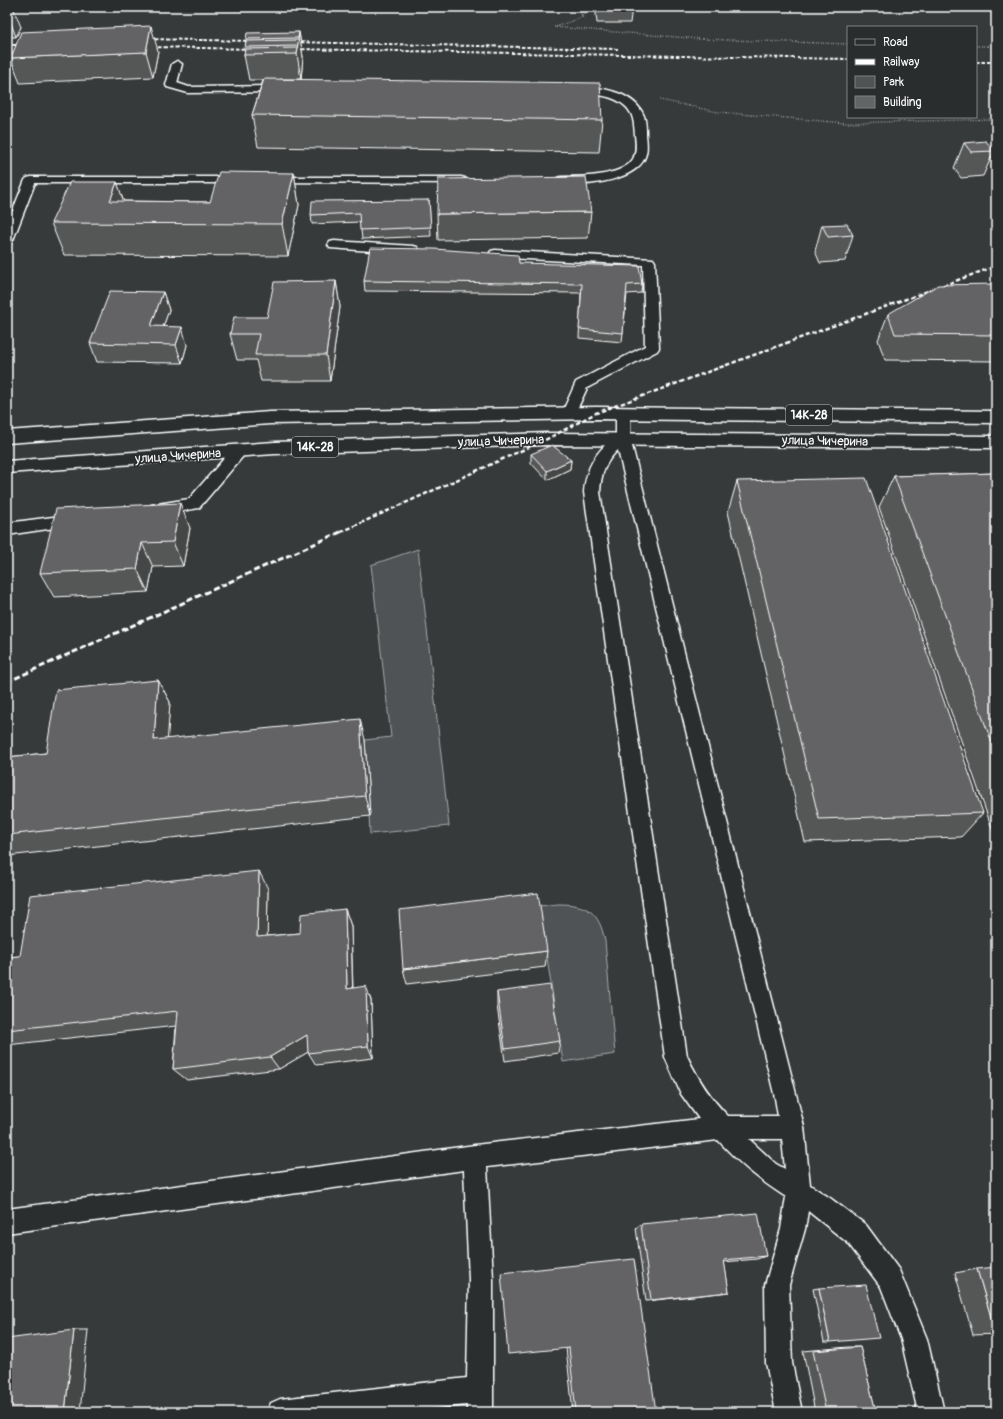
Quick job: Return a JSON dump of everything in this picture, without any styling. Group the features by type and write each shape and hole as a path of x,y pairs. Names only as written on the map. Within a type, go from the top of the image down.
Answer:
{"main road":[{"name":"улица Чичерина","path":"7,437 270,418 569,413 996,417"},
{"name":"улица Чичерина","path":"7,467 239,450 547,439 623,438 996,442"}],"lane":[{"path":"177,64 171,85 188,90 299,90"},
{"path":"553,180 585,180 615,176 634,166 642,152 638,115 629,104 616,96 593,89 560,89"},
{"path":"7,240 31,180 474,180"},
{"path":"334,245 429,251"},
{"path":"485,254 649,262 652,348 581,385 569,413"},
{"path":"623,413 623,438 786,1098 792,1128 799,1190 793,1229 777,1285 779,1363 789,1412"},
{"path":"623,438 608,450 599,461 593,475 592,492 676,1057 689,1086 704,1108 723,1128 768,1172 799,1190 822,1206 857,1234 890,1279 914,1339 932,1412"},
{"path":"140,511 194,504 239,450"},
{"path":"7,529 93,518"},
{"path":"7,1221 475,1157 723,1128 792,1128"},
{"path":"280,1412 480,1401 481,1278 475,1157"}],"path":[{"path":"580,7 582,17"},
{"path":"590,7 582,17 569,23 554,27 622,35 760,43 847,44"},
{"path":"977,46 996,46"},
{"path":"659,100 718,112 845,123 996,119"}],"green space":[{"path":"418,549 449,826 370,834 365,740 391,737 371,565"},
{"path":"568,904 584,908 595,916 599,923 605,941 615,1054 563,1062 539,906"}],"building":[{"path":"151,26 146,52 11,58 21,32"},
{"path":"299,32 298,38 246,39 247,33"},
{"path":"299,40 297,46 245,47 246,41"},
{"path":"298,48 297,54 244,55 245,49"},
{"path":"264,79 600,83 602,120 252,115"},
{"path":"986,141 994,151 971,152 964,143"},
{"path":"219,172 294,173 282,224 51,223 70,182 117,182 110,201 210,202"},
{"path":"586,177 591,212 437,214 438,179"},
{"path":"429,200 431,227 360,230 359,213 311,215 312,201"},
{"path":"847,224 853,235 828,237 822,225"},
{"path":"370,248 434,249 518,255 519,263 639,266 642,284 627,285 623,333 579,329 582,284 364,281"},
{"path":"336,281 326,355 255,355 259,334 230,334 234,317 267,317 274,282"},
{"path":"996,284 996,335 895,334 888,314 938,285"},
{"path":"110,291 163,292 151,326 182,327 176,345 90,343"},
{"path":"552,445 571,460 547,471 531,454"},
{"path":"996,473 996,754 894,476"},
{"path":"866,478 983,813 819,819 737,481"},
{"path":"180,503 173,542 142,543 137,569 40,573 56,509"},
{"path":"158,680 154,740 360,719 365,796 7,835 7,757 46,753 56,690"},
{"path":"259,871 257,937 300,933 301,914 345,909 347,989 366,986 368,1046 308,1053 307,1035 270,1057 173,1069 178,1011 7,1030 7,957 20,956 30,895"},
{"path":"538,893 547,951 403,969 399,910"},
{"path":"550,985 560,1041 505,1049 497,992"},
{"path":"758,1213 766,1256 724,1260 729,1292 651,1300 641,1224"},
{"path":"634,1259 656,1412 576,1412 569,1348 508,1354 501,1273"},
{"path":"996,1267 996,1334 977,1269"},
{"path":"866,1285 879,1338 830,1342 819,1288"},
{"path":"74,1330 65,1412 7,1412 7,1339"},
{"path":"860,1347 876,1412 826,1412 813,1351"}],"railway":[{"path":"144,39 256,41"},
{"path":"290,42 618,49"},
{"path":"7,45 27,45"},
{"path":"147,47 257,49"},
{"path":"291,49 847,59"},
{"path":"977,62 996,62"},
{"path":"341,532 547,439 596,413 996,266"},
{"path":"7,682 343,531"}]}
